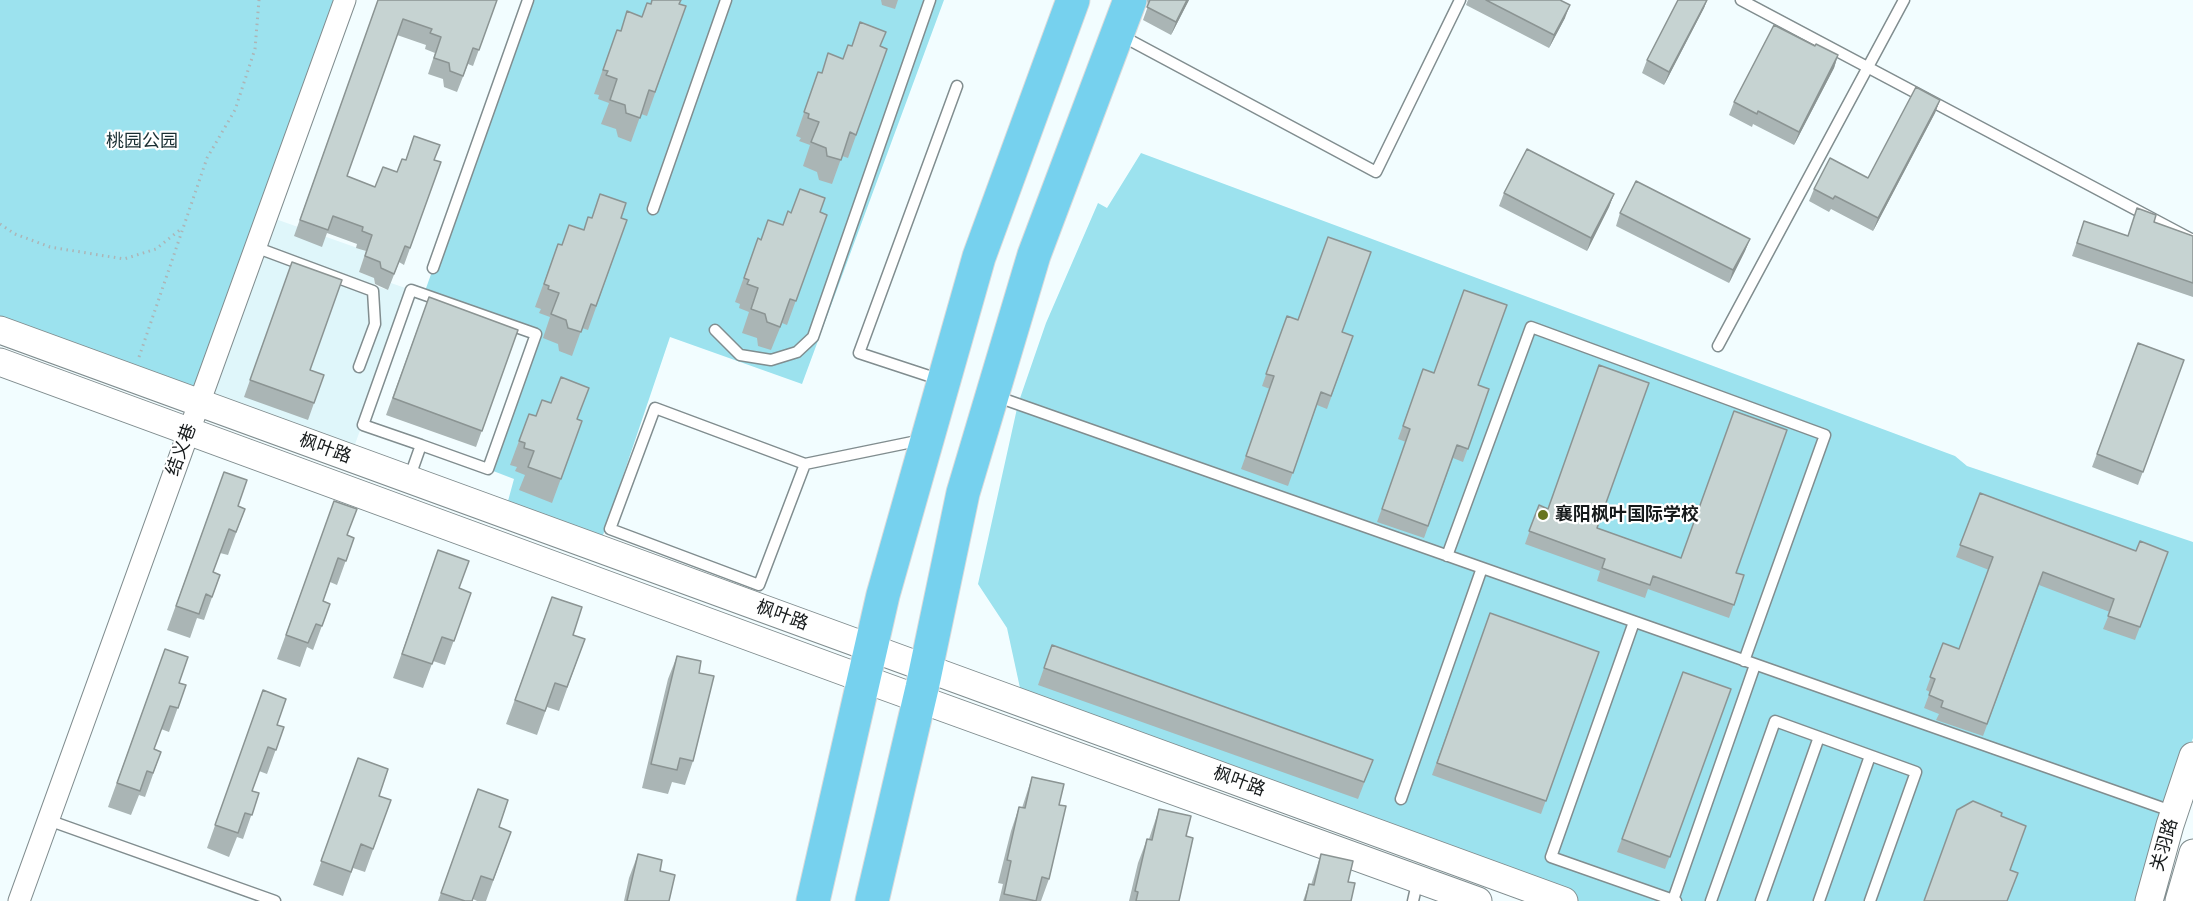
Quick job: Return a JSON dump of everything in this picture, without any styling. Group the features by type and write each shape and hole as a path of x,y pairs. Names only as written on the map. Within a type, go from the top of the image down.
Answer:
{"main road":[{"path":"813,901 883,595 944,381 980,257 1073,0"},
{"path":"872,901 963,493 1034,255 1130,0"}],"street":[{"name":"结义巷","path":"19,901 345,0"},
{"name":"枫叶路","path":"0,330 409,480 868,664"},
{"name":"枫叶路","path":"0,362 189,431 1564,901"},
{"name":"枫叶路","path":"922,683 1415,890 1478,901"},
{"name":"关羽路","path":"2149,901 2174,812 2193,756"},
{"name":"关羽路","path":"2179,901 2193,853"}],"lane":[{"path":"433,268 528,0"},
{"path":"653,209 726,0"},
{"path":"715,330 740,355 771,360 797,352 813,337 930,0"},
{"path":"1118,33 1376,172 1460,0"},
{"path":"1741,0 2193,240"},
{"path":"1718,346 1904,0"},
{"path":"944,381 859,353 957,86"},
{"path":"255,247 373,291 375,324 359,367"},
{"path":"411,290 536,334 488,470 421,446 363,425 411,290"},
{"path":"1447,556 1531,327 1825,435 1744,661"},
{"path":"993,395 2174,812"},
{"path":"805,464 759,585 609,529 655,408 805,464 928,439"},
{"path":"409,480 421,446"},
{"path":"1401,800 1482,568"},
{"path":"1634,622 1551,857 1675,900 1755,665"},
{"path":"1711,901 1774,721 1916,772 1870,901"},
{"path":"1761,901 1819,737"},
{"path":"1819,901 1870,756"},
{"path":"48,820 274,901"}],"path":[{"path":"131,378 207,158 235,110 255,49 259,0"},
{"path":"0,224 15,234 50,247 124,259 156,249 183,228"}],"shaded area":[{"path":"267,216 366,251 359,272 374,278 375,286 388,290 391,283 411,290 350,458 199,403"}],"green space":[{"name":"桃园公园","path":"0,0 345,0 199,403 0,330"},
{"path":"528,0 944,0 802,384 670,337 602,538 508,501 514,479 488,469 536,334 424,294"},
{"name":"襄阳枫叶国际学校","path":"1141,153 1955,456 1967,466 2193,542 2193,738 2167,810 2144,901 1564,901 1027,705 1020,688 1007,628 978,584 1018,404 1046,323 1098,203 1107,208"}],"building":[{"path":"378,0 497,0 479,50 473,48 463,76 450,71 449,63 434,58 441,37 430,33 432,29 403,19 347,176 375,187 383,167 397,172 402,159 406,160 414,136 440,145 434,160 441,162 410,248 405,246 394,274 381,268 380,262 365,256 372,235 362,231 363,227 333,216 328,230 300,220"},
{"path":"652,0 681,0 679,4 686,6 655,92 649,90 640,118 626,113 625,105 610,100 617,79 606,75 608,71 603,70 617,30 621,31 627,11 642,17 647,3 651,4"},
{"path":"1150,0 1187,0 1176,22 1147,7"},
{"path":"1486,0 1560,0 1570,5 1554,35"},
{"path":"1678,0 1707,0 1669,72 1647,60"},
{"path":"860,22 886,32 880,46 887,49 856,135 850,132 841,160 827,156 826,148 811,142 819,122 808,118 809,114 804,112 818,72 822,73 828,53 843,59 848,45 852,46"},
{"path":"1774,25 1838,55 1799,132 1758,111 1757,114 1734,102"},
{"path":"1916,87 1940,100 1878,218 1835,196 1833,199 1814,189 1830,158 1868,178"},
{"path":"1527,149 1614,194 1591,238 1504,193"},
{"path":"1636,181 1750,239 1733,270 1620,213"},
{"path":"800,189 825,198 820,212 827,215 796,301 790,299 780,327 767,322 765,314 751,309 758,288 747,284 749,280 744,278 758,238 761,240 768,220 783,225 788,211 791,213"},
{"path":"600,194 626,203 621,218 627,220 596,306 591,304 581,332 568,328 566,320 551,314 559,293 548,289 549,286 544,284 558,244 562,245 569,225 584,230 588,217 592,218"},
{"path":"2137,208 2156,215 2154,222 2193,236 2193,283 2077,243 2084,221 2128,236"},
{"path":"1328,237 1371,252 1342,332 1353,336 1331,396 1321,392 1293,473 1246,456 1274,376 1266,374 1287,316 1298,320"},
{"path":"292,262 342,280 310,370 324,375 314,403 250,380"},
{"path":"1464,290 1507,305 1478,385 1489,389 1468,449 1457,445 1428,526 1382,509 1410,429 1403,426 1423,369 1434,373"},
{"path":"429,297 518,330 482,431 393,398"},
{"path":"2138,343 2184,360 2143,472 2097,454"},
{"path":"1599,365 1649,383 1597,528 1681,558 1734,411 1787,430 1736,573 1744,575 1734,605 1653,576 1650,585 1602,568 1605,559 1529,531 1539,505 1548,509"},
{"path":"561,377 589,388 577,419 582,421 561,479 528,467 534,451 524,448 525,443 519,441 529,414 536,416 542,400 551,403"},
{"path":"224,472 247,480 238,506 245,509 236,532 229,529 213,572 220,575 212,597 206,594 199,614 176,606"},
{"path":"1980,493 2136,551 2140,541 2168,552 2140,627 2108,616 2114,599 2043,572 1987,724 1941,707 1943,701 1929,695 1935,679 1930,677 1943,643 1959,649 1993,557 1960,545"},
{"path":"334,501 357,509 347,535 354,538 346,561 338,558 323,601 330,604 322,626 316,624 308,643 286,635"},
{"path":"438,550 469,561 459,588 471,593 454,641 442,637 432,664 402,654"},
{"path":"552,597 582,607 573,635 585,639 567,687 555,683 545,711 515,700"},
{"path":"1490,613 1599,652 1546,801 1437,763"},
{"path":"1052,645 1373,760 1364,782 1044,668"},
{"path":"165,649 188,657 179,683 186,685 178,708 170,706 154,749 161,752 153,773 147,771 140,791 117,783"},
{"path":"677,656 701,661 699,673 714,676 693,761 680,758 677,770 651,764"},
{"path":"1683,672 1731,689 1670,857 1622,839"},
{"path":"263,690 286,699 277,725 284,727 276,750 268,747 252,791 259,793 252,815 245,813 238,833 215,825"},
{"path":"358,758 388,769 379,796 391,800 373,849 361,844 351,872 321,861"},
{"path":"1032,777 1064,784 1059,805 1066,806 1049,879 1042,877 1036,901 1004,894 1011,861 1007,860 1019,807 1025,808"},
{"path":"478,789 508,800 499,827 511,832 493,880 481,876 472,901 465,901 441,893"},
{"path":"1973,801 2026,826 2010,870 2018,873 2007,901 1924,901 1957,810"},
{"path":"1159,809 1191,816 1186,836 1193,838 1179,901 1136,901 1138,892 1135,891 1147,839 1152,840"},
{"path":"638,854 662,860 660,871 675,875 669,901 627,901"},
{"path":"1321,854 1353,861 1348,882 1355,883 1351,901 1305,901 1309,884 1314,885"}],"place":[{"name":"襄阳枫叶国际学校","path":"1543,515"}]}
